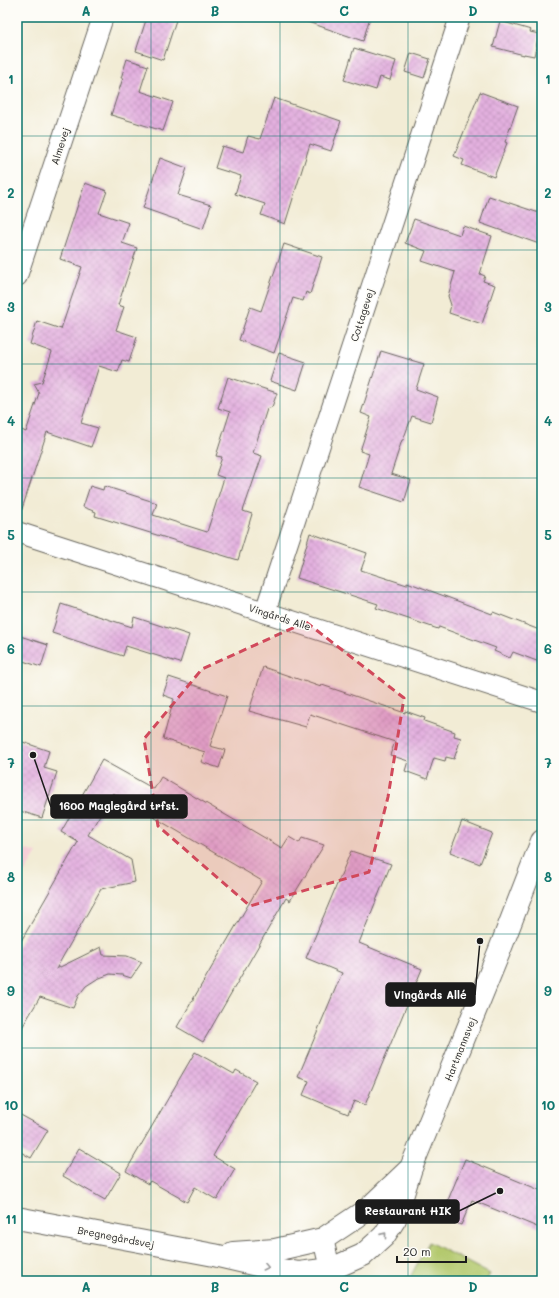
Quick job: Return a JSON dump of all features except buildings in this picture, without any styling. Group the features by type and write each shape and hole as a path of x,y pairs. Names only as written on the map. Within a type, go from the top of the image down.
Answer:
{"street":[{"name":"Almevej","path":"17,276 103,17"},
{"name":"Cottagevej","path":"265,612 460,17"},
{"name":"Vingårds Alle","path":"17,532 542,702"},
{"name":"Hartmannsvej","path":"214,1255 299,1273 332,1275 363,1255 384,1236 395,1219 411,1168 499,952 542,841"},
{"name":"Hartmannsvej","path":"214,1255 275,1250 323,1239 368,1208 411,1168"},
{"name":"Bregnegårdsvej","path":"17,1218 214,1255"},
{"path":"323,1239 332,1275"}],"highlighted area":[{"path":"306,622 404,698 388,797 369,872 250,906 158,826 144,739 202,669"}],"shaded area":[{"path":"17,847 37,853 17,884"}],"green space":[{"path":"429,1242 490,1274 486,1281 408,1281"}],"place":[{"name":"1600 Maglegård trfst.","path":"33,755"},
{"name":"Vingårds Allé","path":"480,941"},
{"name":"Restaurant HIK","path":"500,1191"}]}
